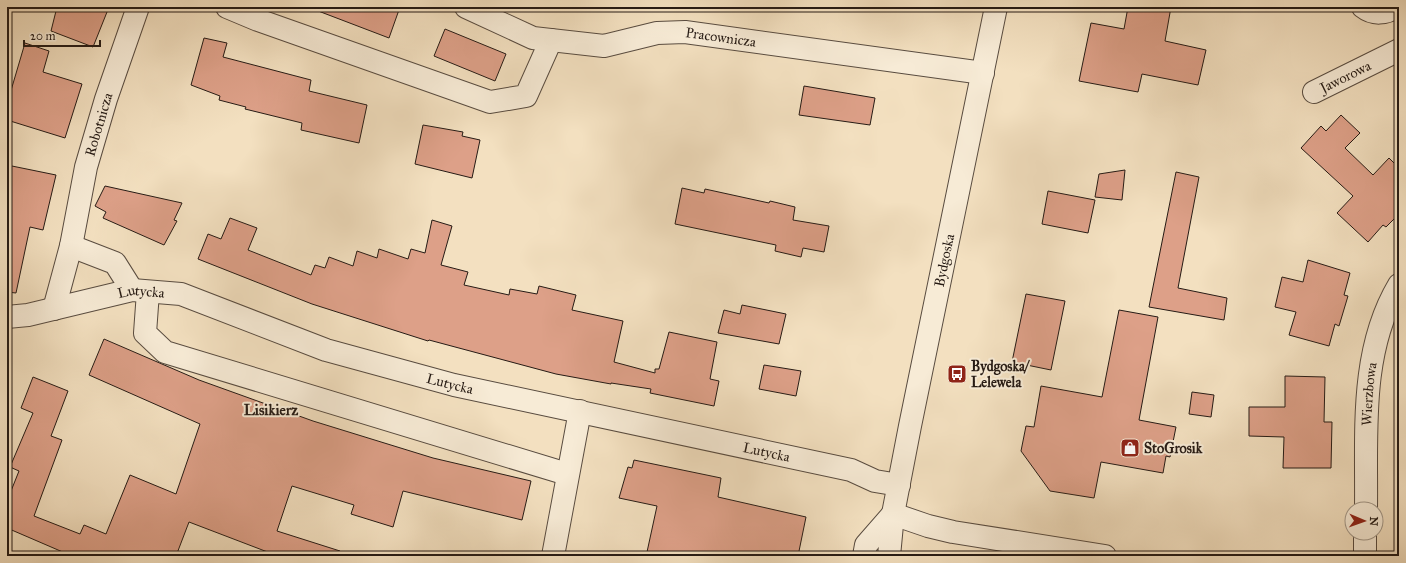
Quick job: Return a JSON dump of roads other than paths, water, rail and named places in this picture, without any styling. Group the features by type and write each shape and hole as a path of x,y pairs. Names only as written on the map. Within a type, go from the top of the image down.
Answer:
{"street":[{"name":"Robotnicza","path":"54,309 71,246 86,167 106,99 138,7"},
{"path":"227,7 266,23 490,102 526,96 551,40"},
{"name":"Pracownicza","path":"466,7 533,38 604,46 657,33 685,32 983,73"},
{"name":"Bydgoska","path":"889,556 893,514 898,485 996,7"},
{"path":"1363,7 1374,12 1382,13 1396,7"},
{"name":"Jaworowa","path":"1314,92 1399,50"},
{"path":"71,246 115,263 140,291 145,333 165,352 568,474"},
{"name":"Wierzbowa","path":"1366,501 1367,408 1370,369 1378,330 1394,306 1399,285"},
{"name":"Lutycka","path":"7,317 28,315 140,291 181,294 326,350 454,385 851,470 875,481 898,485"},
{"path":"553,556 580,411"},
{"path":"864,556 866,545 893,514 938,529 1026,550 1105,556"},
{"path":"1365,541 1365,556"}],"place":[{"name":"Bydgoska/ Lelewela","path":"957,374"},
{"name":"StoGrosik","path":"1130,448"}],"district":[{"name":"Lisikierz","path":"271,410"}]}
